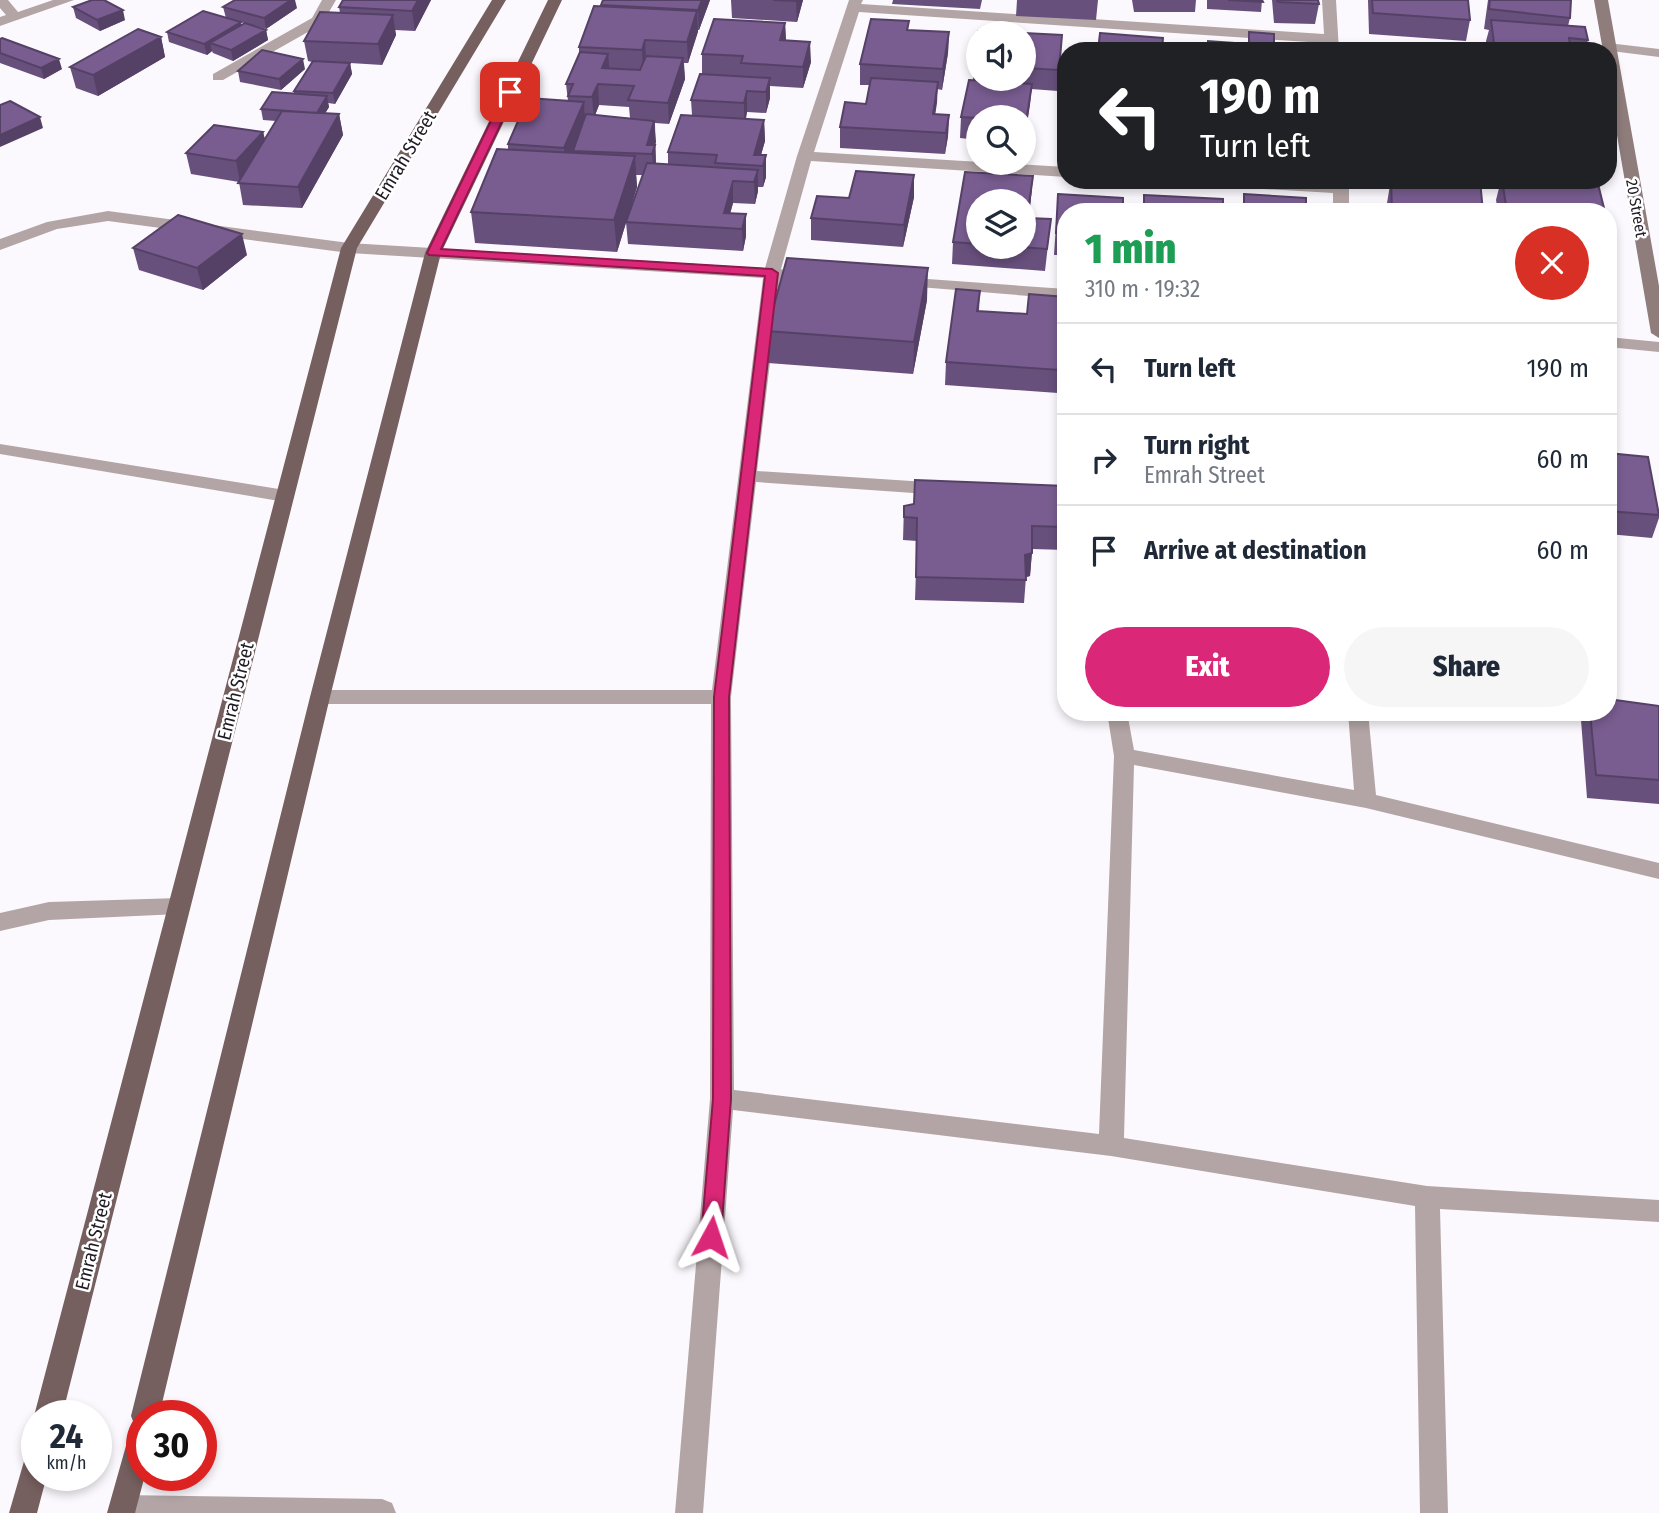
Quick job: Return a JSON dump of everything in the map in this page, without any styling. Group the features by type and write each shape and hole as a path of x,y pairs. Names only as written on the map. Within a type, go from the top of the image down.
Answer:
{"main road":[{"name":"Emrah Street","path":"52,1400 349,248 499,0"},
{"path":"149,1400 320,696 433,253 555,0"},
{"path":"23,1513 29,1491"},
{"path":"122,1511 127,1491"}],"street":[{"path":"1,0 15,17"},
{"path":"0,22 67,0"},
{"path":"218,77 307,28 317,21 329,0"},
{"path":"1329,0 1331,42"},
{"name":"20 Street","path":"1601,0 1607,42"},
{"path":"689,1513 722,1099 721,697 750,477 772,273 805,156 855,4 1296,42"},
{"path":"1617,48 1659,53"},
{"name":"20 Street","path":"1617,97 1659,333"},
{"path":"805,156 1057,171"},
{"path":"0,245 30,230 68,219 108,216 349,248 799,275"},
{"path":"879,281 1057,293"},
{"path":"1617,343 1659,347"},
{"path":"0,449 285,496"},
{"path":"750,477 957,490"},
{"path":"320,696 721,697"},
{"path":"1111,1146 1124,756 1118,721"},
{"path":"1359,721 1366,800"},
{"path":"1124,756 1366,800 1659,871"},
{"path":"0,922 49,911 179,906"},
{"path":"722,1099 1111,1146 1427,1197 1659,1211"},
{"path":"1427,1197 1434,1513"},
{"path":"122,1511 382,1513"}],"building":[{"path":"92,0 104,0 123,10 97,20 73,7"},
{"path":"235,0 291,0 264,18 223,7"},
{"path":"343,0 418,0 412,11 339,7"},
{"path":"603,0 702,0 698,10 601,5"},
{"path":"1228,0 1262,0 1263,2"},
{"path":"1277,0 1318,0 1319,4 1278,2"},
{"path":"1372,0 1468,0 1470,20 1373,13"},
{"path":"1490,0 1571,0 1570,18 1489,9"},
{"path":"594,6 697,11 687,42 645,40 642,50 579,47"},
{"path":"203,11 241,22 204,44 167,32"},
{"path":"320,12 393,15 378,44 304,41"},
{"path":"714,19 785,23 780,40 810,42 803,67 741,63 743,56 702,54"},
{"path":"871,19 909,21 907,30 949,32 943,69 860,64"},
{"path":"1491,20 1585,27 1588,40 1569,38 1570,42 1494,42"},
{"path":"245,23 266,30 231,50 210,43"},
{"path":"138,29 161,37 93,75 70,67"},
{"path":"1249,32 1274,34 1274,42 1249,42"},
{"path":"1100,33 1163,38 1163,42 1099,42"},
{"path":"1036,34 1062,35 1061,42 1057,42 1057,70 1036,69"},
{"path":"2,38 59,59 41,68 0,53"},
{"path":"262,50 303,59 279,79 238,71"},
{"path":"580,52 608,54 602,68 640,70 646,56 683,58 668,103 628,100 634,86 598,84 592,97 568,96 573,84 566,84"},
{"path":"313,61 350,63 333,93 294,91"},
{"path":"700,74 770,78 766,92 747,91 744,103 691,100"},
{"path":"871,78 938,82 933,114 949,115 946,133 840,127 845,102 866,104"},
{"path":"967,91 1031,91 1029,105 966,105 966,117 961,117"},
{"path":"272,92 327,96 317,113 261,109"},
{"path":"528,98 584,102 564,148 508,144"},
{"path":"10,101 40,117 0,135 0,105"},
{"path":"282,111 339,114 298,187 238,183"},
{"path":"586,114 654,121 647,145 655,145 652,154 573,151"},
{"path":"681,115 764,120 754,155 766,155 763,166 715,163 717,155 668,152"},
{"path":"214,125 263,132 236,161 186,153"},
{"path":"497,149 635,156 614,220 471,212"},
{"path":"647,163 758,170 754,182 733,181 724,213 746,214 742,229 626,222"},
{"path":"856,171 914,175 904,225 811,218 817,196 849,198"},
{"path":"965,172 966,175 1033,176 1031,189 966,189 966,243 953,242"},
{"path":"1391,189 1481,189 1482,203 1392,203"},
{"path":"1503,189 1599,189 1603,203 1506,203"},
{"path":"1058,194 1123,198 1123,203 1058,203"},
{"path":"1244,194 1306,198 1306,203 1244,203"},
{"path":"1144,195 1223,199 1223,203 1144,203"},
{"path":"178,215 242,234 197,268 133,248"},
{"path":"1036,218 1051,219 1047,249 1036,248"},
{"path":"787,258 928,268 914,342 767,331"},
{"path":"956,289 980,291 977,311 1027,314 1029,294 1057,296 1057,370 946,362"},
{"path":"1617,454 1648,457 1659,515 1617,512"},
{"path":"915,480 1057,486 1057,527 1032,526 1032,553 1025,555 1026,580 916,577 917,518 904,517 904,506 914,504"},
{"path":"1617,700 1659,706 1659,780 1596,775 1591,721 1617,721"}],"route":[{"path":"510,92 433,253 772,273 750,477 721,697 722,1099 711,1237"}]}
